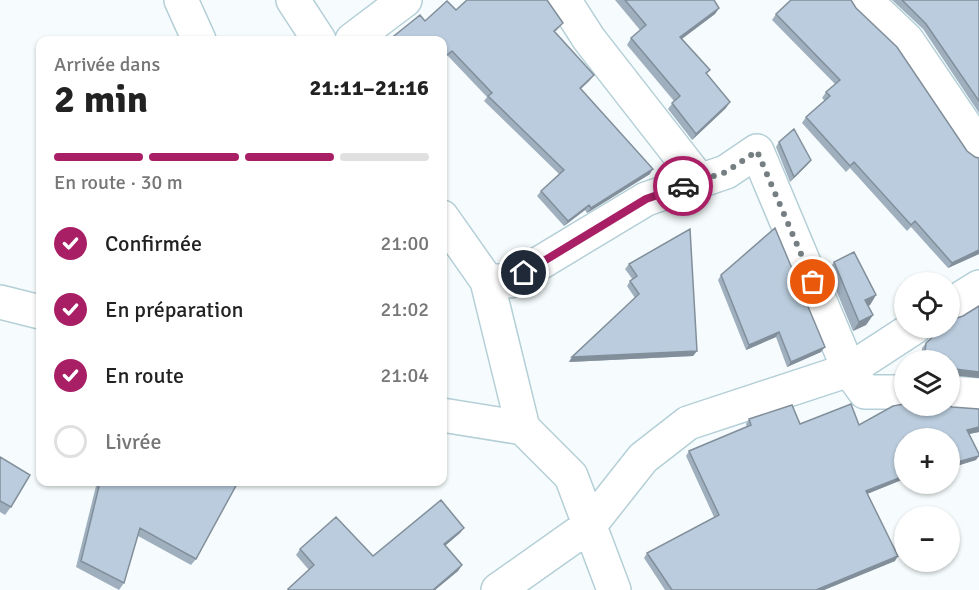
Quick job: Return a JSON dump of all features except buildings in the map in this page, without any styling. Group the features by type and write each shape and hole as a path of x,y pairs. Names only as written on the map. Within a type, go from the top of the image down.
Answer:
{"street":[{"path":"182,0 197,36"},
{"path":"292,0 317,36"},
{"path":"357,36 405,0"},
{"path":"865,0 907,40 979,146"},
{"path":"569,2 589,39 699,180"},
{"path":"487,281 510,281 646,199 726,172 757,151 849,370 865,392 894,392"},
{"path":"447,224 487,281 523,428 571,476 614,590"},
{"path":"960,298 979,286"},
{"path":"0,302 36,311"},
{"path":"498,590 590,525 643,458 688,423 849,370 898,338"},
{"path":"960,393 979,394"},
{"path":"447,416 523,428"}],"way so far":[{"path":"683,186 726,172 757,151 813,282"}],"route":[{"path":"524,273 589,231 646,199 683,186"}]}
